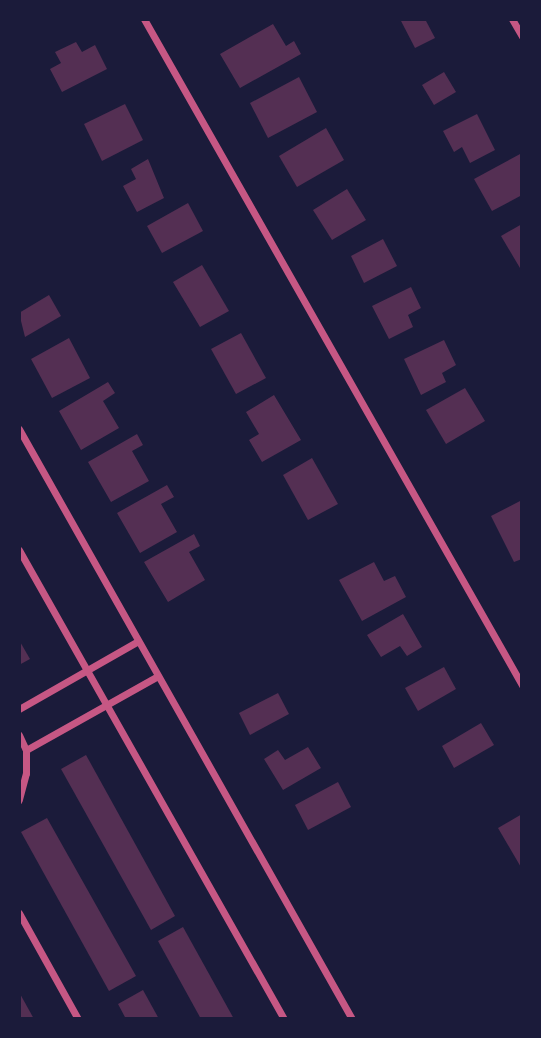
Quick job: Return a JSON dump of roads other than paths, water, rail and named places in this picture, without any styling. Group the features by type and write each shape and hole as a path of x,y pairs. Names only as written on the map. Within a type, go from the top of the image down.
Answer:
{"street":[{"path":"144,19 522,685"},
{"path":"512,19 522,36"},
{"path":"19,429 352,1019"},
{"path":"19,550 284,1019"},
{"path":"19,709 138,641"},
{"path":"26,750 158,676"},
{"path":"19,735 26,750 19,800"},
{"path":"19,913 78,1019"}]}
